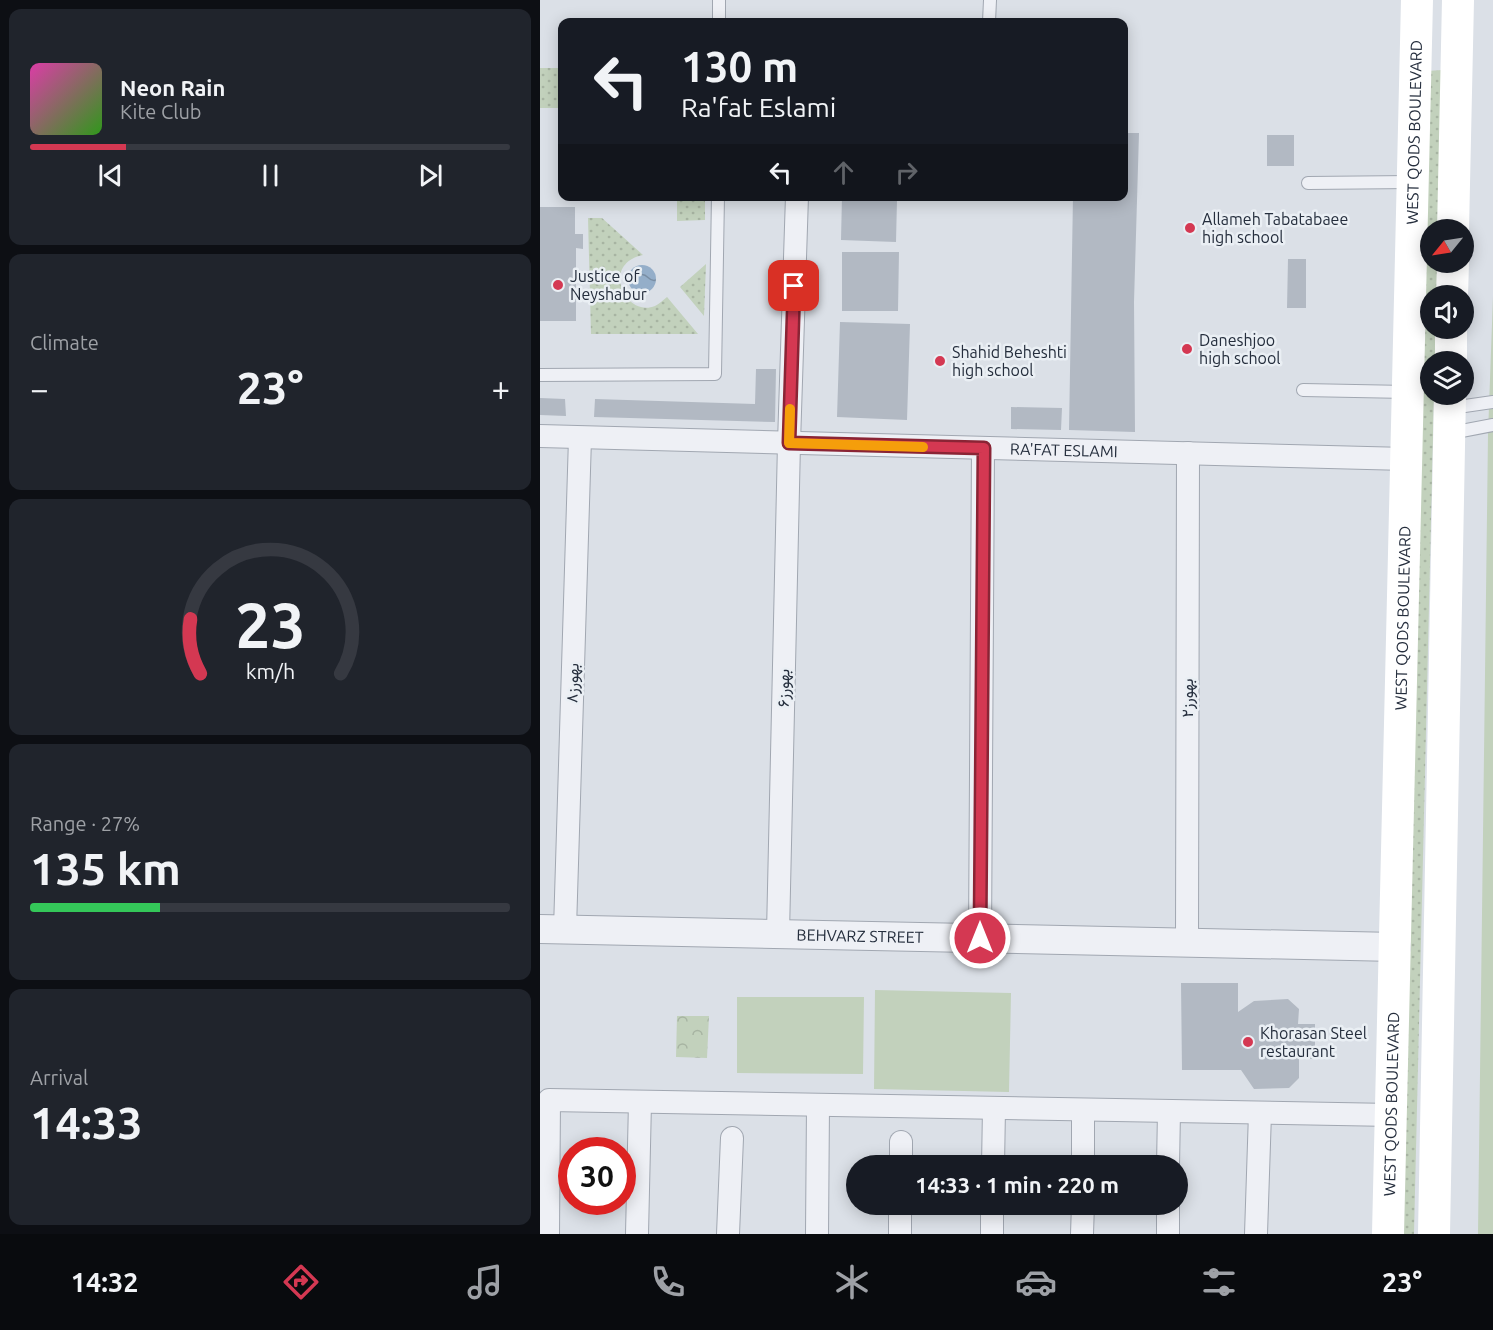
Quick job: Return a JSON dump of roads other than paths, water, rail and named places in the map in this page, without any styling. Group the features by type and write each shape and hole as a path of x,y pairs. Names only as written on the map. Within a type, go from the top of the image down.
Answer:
{"main road":[{"name":"WEST QODS BOULEVARD","path":"1388,1234 1417,0"},
{"path":"1453,219 1458,0"},
{"path":"1411,179 1418,171 1434,167 1442,170 1454,181"},
{"path":"1434,1234 1450,412"}],"street":[{"name":"بهورز۶","path":"778,933 797,201"},
{"name":"RA'FAT ESLAMI","path":"540,436 1406,459"},
{"name":"بهورز۸","path":"552,929 580,438"},
{"path":"980,938 984,448"},
{"name":"بهورز۲","path":"1186,942 1188,453"},
{"name":"BEHVARZ STREET","path":"552,929 1396,947"},
{"path":"548,1234 549,1100 1392,1115"},
{"path":"637,1234 640,1102"},
{"path":"817,1234 818,1105"},
{"path":"993,1155 994,1108"},
{"path":"1083,1110 1083,1155"},
{"path":"1168,1155 1169,1111"},
{"path":"1256,1234 1260,1113"},
{"path":"728,1234 732,1138"},
{"path":"901,1142 901,1155"},
{"path":"900,1215 900,1234"},
{"path":"992,1215 992,1234"},
{"path":"1082,1234 1083,1215"},
{"path":"1168,1215 1168,1234"}],"lane":[{"path":"719,0 719,18"},
{"path":"989,18 990,0"},
{"path":"1308,183 1411,179"},
{"path":"540,375 715,374 718,201"},
{"path":"1304,390 1408,392"},
{"path":"1450,412 1493,402"},
{"path":"1450,412 1493,425"}],"water":[{"path":"642,265 652,269 656,279 652,289 642,293 632,289 628,279 632,269"}],"place":[{"name":"Allameh Tabatabaee high school","path":"1190,228"},
{"name":"Justice of Neyshabur","path":"558,285"},
{"name":"Daneshjoo high school","path":"1187,349"},
{"name":"Shahid Beheshti high school","path":"940,361"},
{"name":"Khorasan Steel restaurant","path":"1248,1042"}]}
